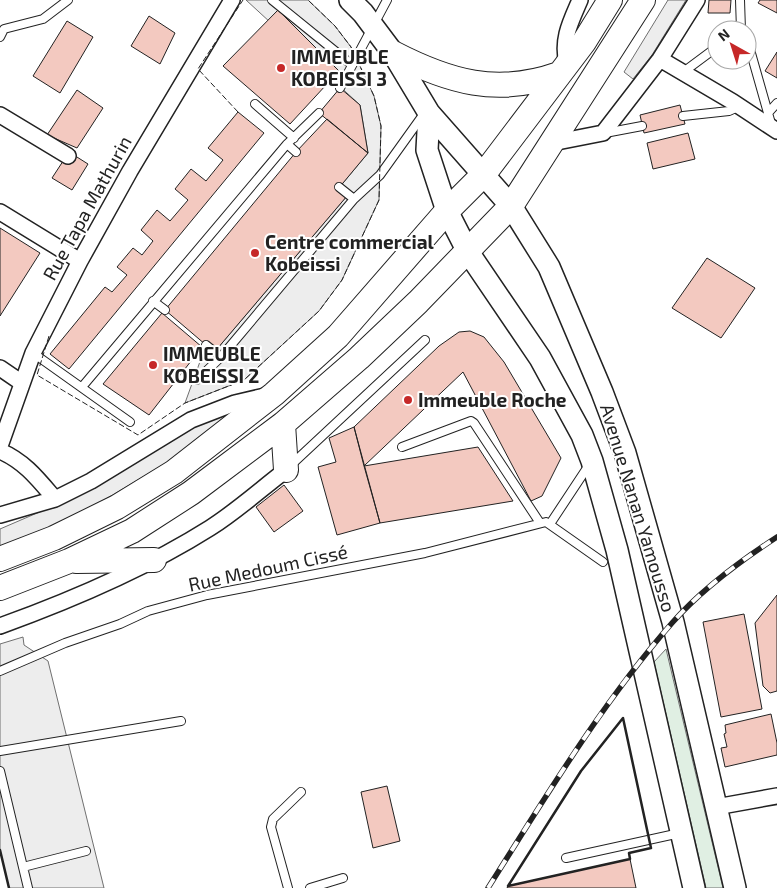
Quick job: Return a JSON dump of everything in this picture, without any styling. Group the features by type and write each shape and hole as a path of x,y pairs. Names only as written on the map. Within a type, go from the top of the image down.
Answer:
{"main road":[{"name":"Avenue Nanan Yamousso","path":"350,0 374,27 393,53 428,111 511,206 549,267 602,392 625,453 673,622 735,888"},
{"path":"0,559 54,538 117,507 174,472 274,394 338,336 447,212 484,174 584,42 610,0"},
{"path":"0,588 69,561 132,531 191,493 283,424 359,358 468,252 511,206 643,0"},
{"path":"393,53 428,71 458,81 511,85 541,80 563,68"},
{"name":"Avenue Nanan Yamousso","path":"428,111 427,150 447,212 468,252 540,358 582,435 592,461 617,550 694,888"},
{"path":"283,424 286,470"},
{"path":"69,561 154,560"}],"street":[{"name":"Rue Tapa Mathurin","path":"0,446 34,353 80,261 130,170 232,0"},
{"path":"563,68 566,31 580,0"},
{"path":"552,143 603,133 660,59 696,0"},
{"path":"660,59 775,130"},
{"path":"0,114 68,156"},
{"path":"0,212 80,261"},
{"path":"0,368 22,383"},
{"path":"0,515 55,499 91,482 191,420 235,403 274,394"},
{"path":"0,451 13,456 29,469 55,499"},
{"path":"0,626 53,607 154,560 211,527 286,470"},
{"path":"716,807 777,796"}],"lane":[{"path":"0,37 2,28 43,19 68,0"},
{"path":"272,0 351,64"},
{"path":"340,88 351,64 357,59 387,0"},
{"path":"740,0 741,20"},
{"path":"682,73 707,54"},
{"path":"756,70 775,130"},
{"path":"768,113 777,103"},
{"path":"254,104 294,138"},
{"path":"683,116 729,111 738,107"},
{"path":"197,380 220,357 354,199 380,175 428,111"},
{"path":"82,387 153,300 287,144 319,113"},
{"path":"603,133 642,126"},
{"path":"287,144 296,152"},
{"path":"340,187 354,199"},
{"path":"153,300 165,310"},
{"path":"286,470 425,340"},
{"path":"206,345 220,357"},
{"path":"34,353 130,422"},
{"path":"402,447 470,421 474,423 540,523"},
{"path":"592,461 550,524 602,562"},
{"name":"Rue Medoum Cissé","path":"0,671 65,643 120,624 148,611 207,595 425,553 540,523 546,522 550,524"},
{"path":"0,751 181,721"},
{"path":"0,771 28,888"},
{"path":"288,888 271,827 273,819 301,792"},
{"path":"566,858 682,833"},
{"path":"23,867 86,851"},
{"path":"310,888 344,878"}],"green space":[{"path":"666,649 723,888 706,888 654,662"}],"shaded area":[{"path":"246,0 308,0 335,26 351,47 374,96 381,126 379,200 342,280 319,311 244,380 185,403 206,345 217,349 347,196 338,189 368,153 360,105"},
{"path":"668,0 686,0 652,55 633,79 624,72"},
{"path":"235,411 168,462 84,512 0,549 0,529 58,504 196,421"},
{"path":"23,637 24,645 48,661 104,888 9,888 0,850 0,644"}],"building":[{"path":"709,0 731,0 730,13 708,13"},
{"path":"760,0 777,0 777,13 758,3"},
{"name":"IMMEUBLE KOBEISSI 3","path":"278,10 339,71 290,124 223,66"},
{"path":"149,16 175,33 160,64 131,46"},
{"path":"67,21 93,37 60,93 33,76"},
{"path":"777,52 777,78 765,71"},
{"path":"340,88 360,105 368,153 319,113"},
{"path":"77,90 103,108 77,148 47,135"},
{"path":"680,105 685,124 644,133 640,115"},
{"path":"238,112 264,133 69,369 50,354 105,287 112,292 127,275 117,267 133,248 142,255 153,241 141,230 157,210 170,221 188,200 175,189 191,169 206,181 223,160 208,148"},
{"name":"Centre commercial Kobeissi","path":"327,119 368,153 338,189 347,196 217,349 208,342 206,345 165,310 296,152"},
{"path":"688,133 695,159 653,169 647,143"},
{"path":"69,152 88,164 72,190 52,178"},
{"path":"0,228 40,253 0,316"},
{"path":"707,258 755,288 721,338 672,308"},
{"name":"IMMEUBLE KOBEISSI 2","path":"162,313 202,347 149,415 103,384"},
{"name":"Immeuble Roche","path":"470,331 484,337 504,362 561,458 542,496 531,501 463,372 364,466 354,427 439,346 459,332"},
{"path":"354,427 380,523 337,535 318,467 336,462 329,438"},
{"path":"478,447 513,501 380,523 364,466"},
{"path":"284,485 303,511 274,532 256,507"},
{"path":"777,595 777,691 770,693 763,686 755,623"},
{"path":"744,614 762,709 721,717 703,622"},
{"path":"771,714 777,743 777,755 725,767 721,748 727,747 724,734 726,733 725,725"},
{"path":"387,786 400,841 373,848 361,792"},
{"path":"630,859 636,888 507,888 508,886"}],"railway":[{"path":"488,888 575,752 646,654 695,599 735,566 777,537"}],"fence":[{"path":"238,112 198,69 243,0"},
{"path":"49,336 37,375 138,435 185,403 244,380 319,311 342,280 379,200 381,126 374,96 351,47 335,26 308,0"}],"wall":[{"path":"623,718 651,848 629,853 630,859 508,886 581,771 623,718"},
{"path":"0,850 9,888"}],"place":[{"name":"IMMEUBLE KOBEISSI 3","path":"281,68"},
{"name":"Centre commercial Kobeissi","path":"255,253"},
{"name":"IMMEUBLE KOBEISSI 2","path":"153,365"},
{"name":"Immeuble Roche","path":"408,400"}]}
